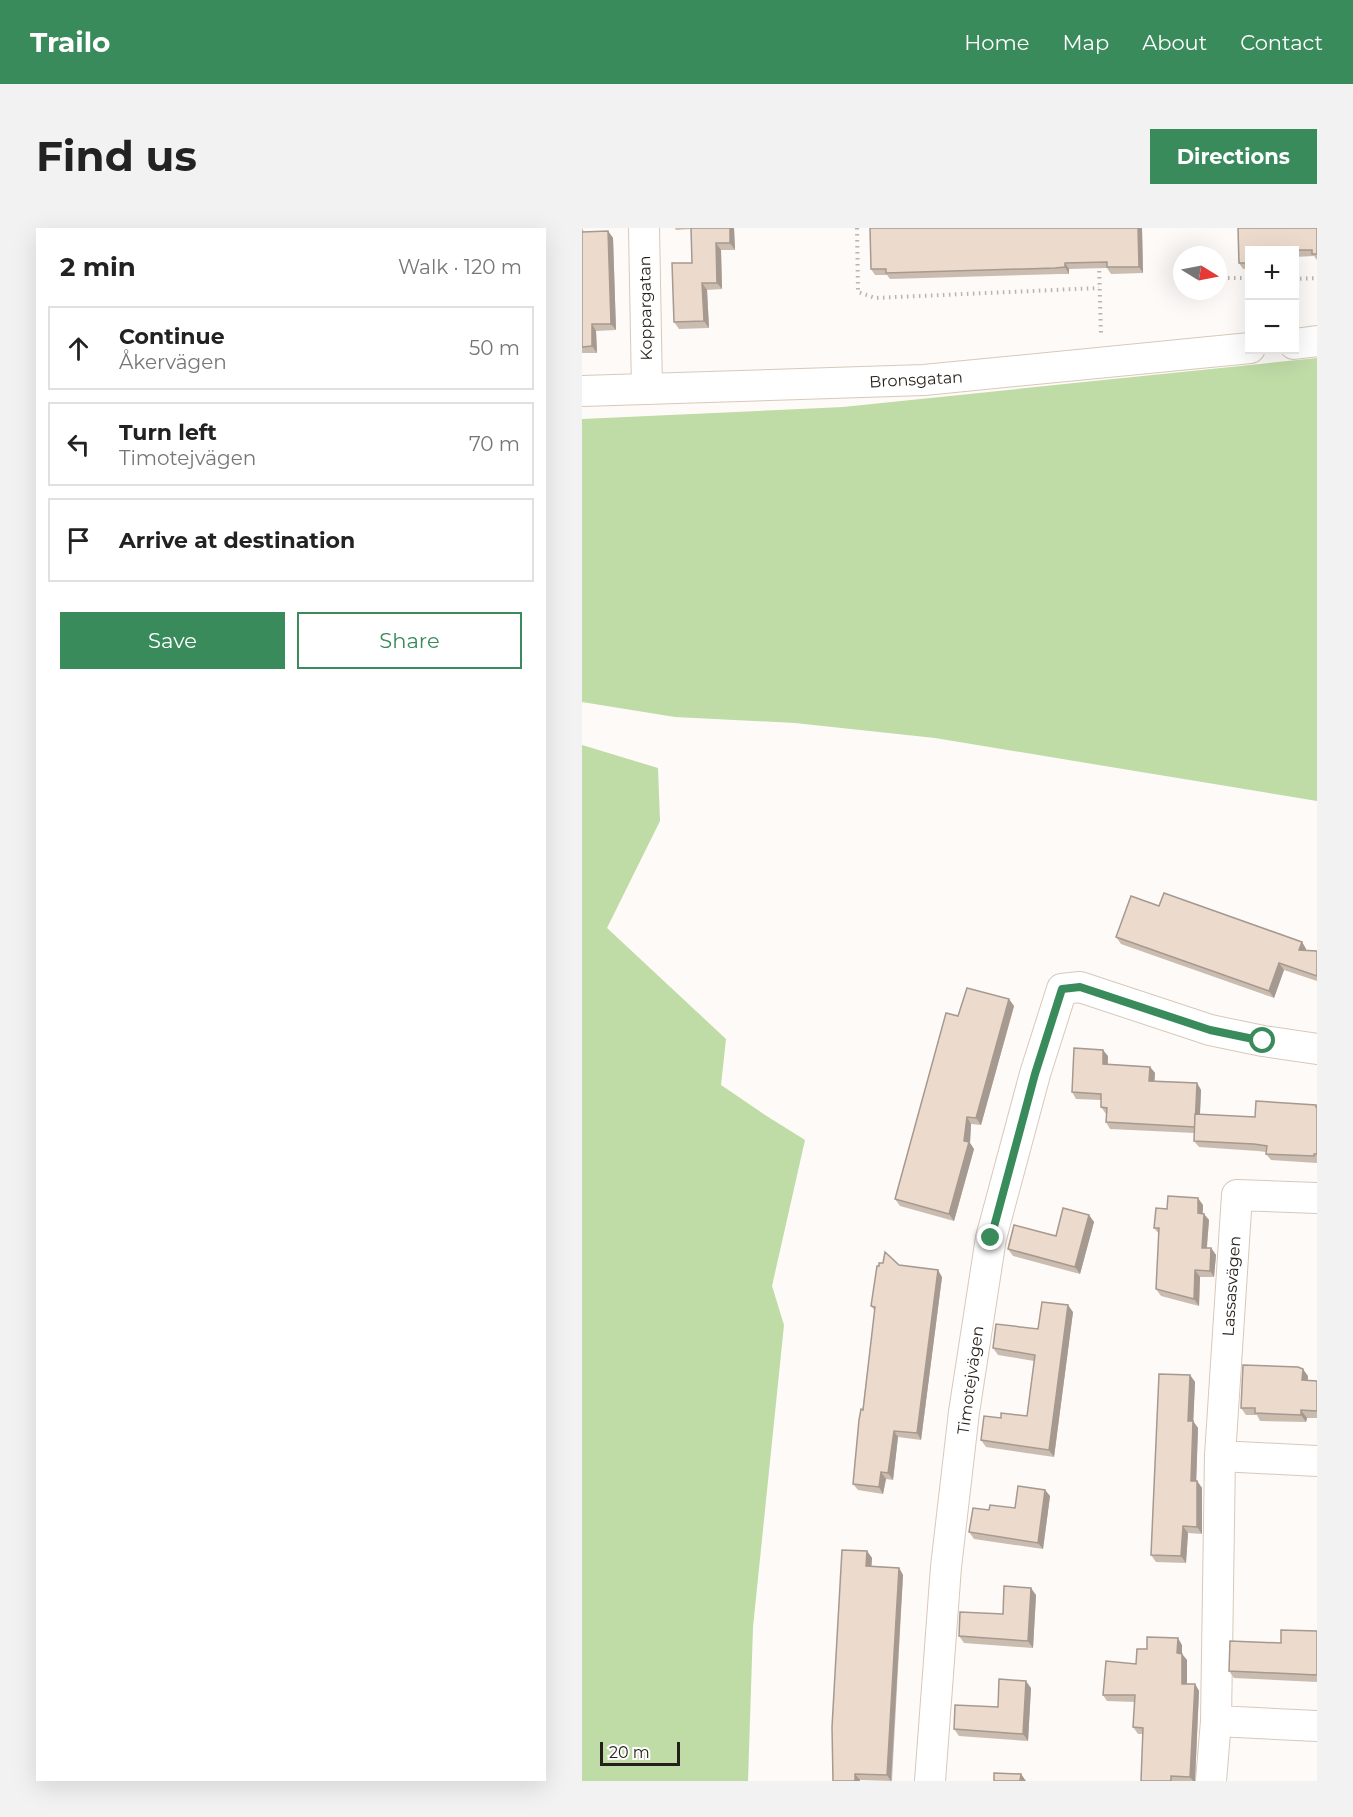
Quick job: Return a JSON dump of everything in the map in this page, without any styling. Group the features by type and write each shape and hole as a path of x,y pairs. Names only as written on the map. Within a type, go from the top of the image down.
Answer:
{"street":[{"name":"Koppargatan","path":"644,228 647,389"},
{"path":"1299,343 1317,341"},
{"name":"Bronsgatan","path":"582,391 924,380 1245,349"},
{"name":"Timotejvägen","path":"930,1781 946,1566 964,1412 991,1238 1035,1074 1062,989 1080,987 1210,1030 1317,1049"},
{"name":"Lassasvägen","path":"1211,1781 1215,1721 1220,1456 1237,1194 1317,1198"},
{"path":"1220,1456 1317,1461"},
{"path":"1215,1721 1317,1726"}],"path":[{"path":"857,228 858,292 875,298 1099,288"},
{"path":"1098,258 1102,364"},
{"path":"1227,278 1245,278"},
{"path":"1299,279 1317,278"}],"green space":[{"path":"1317,358 1317,801 935,738 795,723 675,717 582,702 582,419 843,407"},
{"path":"582,745 658,768 660,821 607,928 726,1039 721,1085 805,1140 772,1286 784,1325 753,1627 748,1781 582,1781"}],"building":[{"path":"691,228 730,228 730,243 716,243 717,283 702,283 704,321 674,322 672,263 692,263"},
{"path":"870,228 1138,228 1139,267 1107,267 1107,262 1065,263 1065,267 1055,268 886,273 886,269 871,269"},
{"path":"1238,228 1317,228 1317,254 1312,254 1312,250 1299,250 1299,246 1245,246 1245,263 1239,263"},
{"path":"608,231 611,324 592,324 592,346 582,347 582,232"},
{"path":"1164,893 1302,942 1299,950 1317,951 1317,976 1279,963 1269,991 1116,937 1131,896 1159,906"},
{"path":"967,988 1009,999 976,1118 967,1117 964,1141 969,1142 949,1214 895,1199 946,1013 958,1016"},
{"path":"1074,1048 1103,1050 1103,1064 1150,1067 1149,1081 1197,1083 1195,1127 1106,1122 1107,1108 1101,1107 1101,1094 1072,1092"},
{"path":"1256,1101 1316,1105 1317,1154 1314,1156 1266,1154 1267,1146 1194,1141 1195,1114 1255,1117"},
{"path":"1168,1196 1198,1198 1198,1213 1204,1214 1202,1248 1211,1248 1210,1271 1195,1270 1194,1299 1156,1289 1159,1228 1154,1228 1156,1208 1167,1209"},
{"path":"1063,1208 1089,1215 1075,1267 1008,1249 1014,1225 1056,1236"},
{"path":"885,1252 899,1265 938,1270 917,1433 894,1431 888,1473 881,1472 879,1487 853,1484 859,1420 861,1409 863,1410 875,1307 871,1306 877,1266 883,1263"},
{"path":"1042,1302 1068,1305 1049,1450 981,1440 984,1416 1001,1418 1001,1413 1027,1416 1035,1355 993,1348 996,1324 1038,1329"},
{"path":"1243,1365 1303,1369 1302,1380 1317,1381 1317,1411 1301,1410 1301,1415 1255,1413 1255,1408 1241,1408"},
{"path":"1159,1374 1190,1375 1188,1421 1193,1421 1191,1481 1197,1481 1197,1527 1183,1526 1181,1556 1151,1555"},
{"path":"1018,1486 1045,1490 1038,1543 969,1532 973,1508 989,1510 990,1505 1015,1508"},
{"path":"842,1550 867,1551 866,1566 899,1568 887,1775 855,1774 855,1781 833,1781 832,1727"},
{"path":"1004,1586 1031,1588 1028,1641 959,1636 960,1612 1003,1614"},
{"path":"1281,1630 1317,1631 1317,1675 1229,1671 1230,1641 1281,1643"},
{"path":"1147,1637 1178,1638 1177,1653 1182,1654 1182,1684 1195,1684 1190,1777 1171,1776 1171,1781 1141,1781 1143,1728 1133,1727 1135,1695 1103,1695 1106,1661 1136,1664 1137,1649 1147,1649"},
{"path":"999,1679 1026,1681 1023,1734 954,1729 955,1705 998,1707"},
{"path":"994,1773 1021,1774 1020,1781 994,1781"}],"route":[{"path":"991,1238 1035,1074 1062,989 1080,987 1210,1030 1263,1041"}]}
